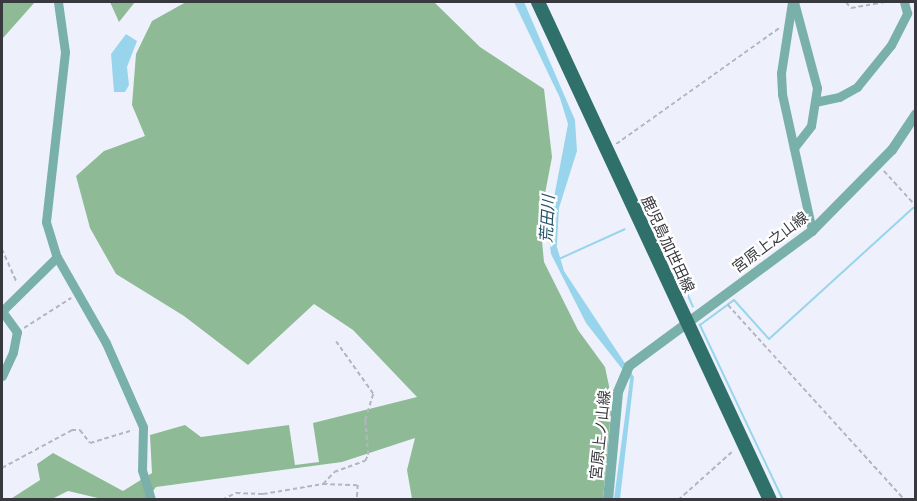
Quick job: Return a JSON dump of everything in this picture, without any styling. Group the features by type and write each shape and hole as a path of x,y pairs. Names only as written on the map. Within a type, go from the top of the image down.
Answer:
{"main road":[{"name":"鹿児島加世田線","path":"538,2 770,500"}],"street":[{"path":"58,2 65,52 44,212 57,257 79,294 143,427 142,470 151,500"},
{"path":"793,2 781,73 785,112 812,231"},
{"path":"793,2 817,88 811,126 794,148"},
{"path":"815,102 839,97 857,87 891,45 907,13 904,2"},
{"name":"宮原上之山線","path":"624,375 638,358 812,231 878,165 915,114"},
{"path":"2,376 17,332 2,311 57,257"},
{"name":"宮原上ノ山線","path":"608,500 618,392 624,375"}],"path":[{"path":"846,2 851,8 886,2"},
{"path":"606,148 779,28 788,25"},
{"path":"878,165 915,206"},
{"path":"2,249 21,291"},
{"path":"17,332 79,294"},
{"path":"728,306 905,500"},
{"path":"323,484 334,472 365,461 368,455 365,420 373,394 336,342"},
{"path":"2,468 72,430 80,430 90,443 143,427"},
{"path":"678,500 728,453 744,447"},
{"path":"222,500 236,493 263,494 323,484 358,485 357,500"}],"green space":[{"path":"2,2 35,2 3,38 2,90"},
{"path":"110,2 135,2 119,22"},
{"path":"186,2 434,2 480,47 544,89 552,157 540,220 544,262 578,330 605,367 612,400 603,499 412,499 407,470 415,438 342,462 156,487 147,499 102,499 68,491 52,499 9,500 40,480 37,464 53,453 123,491 152,473 150,435 185,425 201,437 289,425 295,465 319,462 313,423 417,397 353,330 314,304 248,365 184,316 116,274 90,228 76,176 104,151 145,136 132,105 136,54 152,21"}],"water":[{"path":"514,2 524,2 575,120 577,151 552,230 564,271 634,377 620,499 614,499 630,379 586,323 551,254 548,229 568,124 560,98"},
{"path":"126,34 137,41 127,67 129,85 125,92 114,92 111,54"}],"waterway":[{"path":"783,500 700,325 734,300 769,339 913,208"},
{"name":"荒田川","path":"556,245 558,209"},
{"path":"650,219 653,217 693,307"},
{"path":"559,259 625,229"}]}
